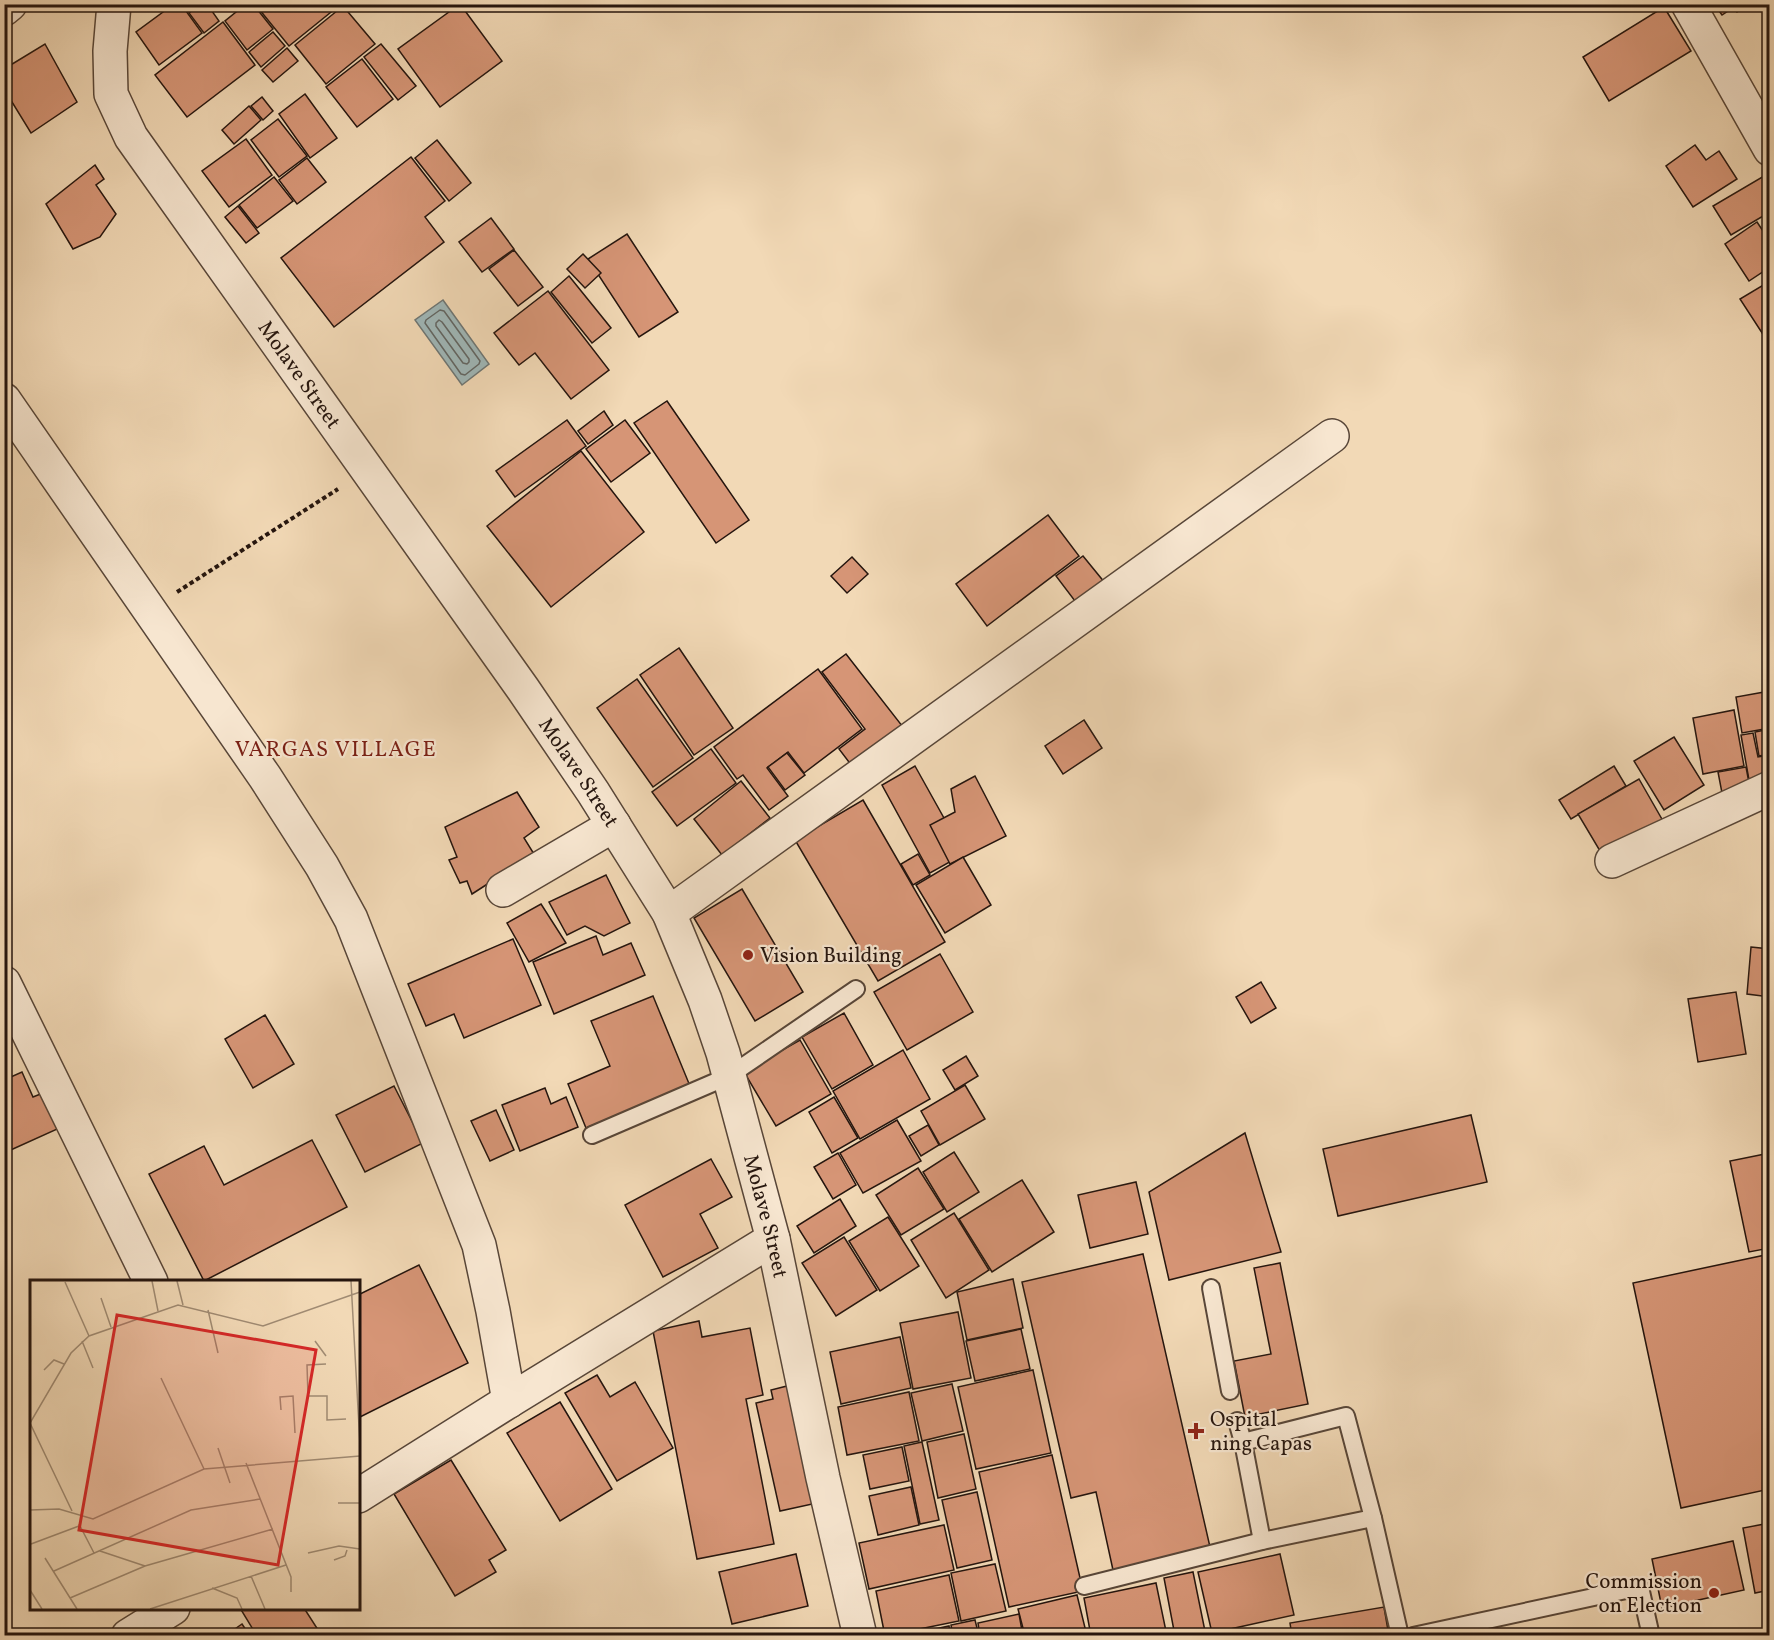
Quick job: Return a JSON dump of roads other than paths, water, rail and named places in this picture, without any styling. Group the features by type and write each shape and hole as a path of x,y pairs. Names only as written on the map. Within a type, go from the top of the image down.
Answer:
{"street":[{"path":"4,9 10,4"},
{"name":"Molave Street","path":"114,4 110,51 111,93 131,137 523,689 614,825 669,913 705,1000 723,1053 772,1239 823,1478 860,1635"},
{"path":"1688,4 1770,148"},
{"path":"4,400 265,777 322,866 351,918 479,1245 509,1401"},
{"path":"669,913 1332,436"},
{"path":"1612,861 1770,788"},
{"path":"503,890 614,825"},
{"path":"4,983 151,1280"},
{"path":"360,1495 772,1239"},
{"path":"128,1635 170,1610"}],"lane":[{"path":"592,1135 729,1076 855,988"},
{"path":"1211,1288 1230,1391"},
{"path":"1243,1442 1346,1416 1400,1635"},
{"path":"1237,1421 1262,1540"},
{"path":"1084,1586 1262,1540 1373,1518"},
{"path":"1413,1635 1640,1587 1651,1635"}],"water":[{"path":"443,300 489,364 462,385 415,320"}],"place":[{"name":"Vision Building","path":"748,955"},
{"name":"Ospital ning Capas","path":"1196,1431"},
{"name":"Commission on Election","path":"1714,1593"}],"district":[{"name":"VARGAS VILLAGE","path":"336,748"}]}
